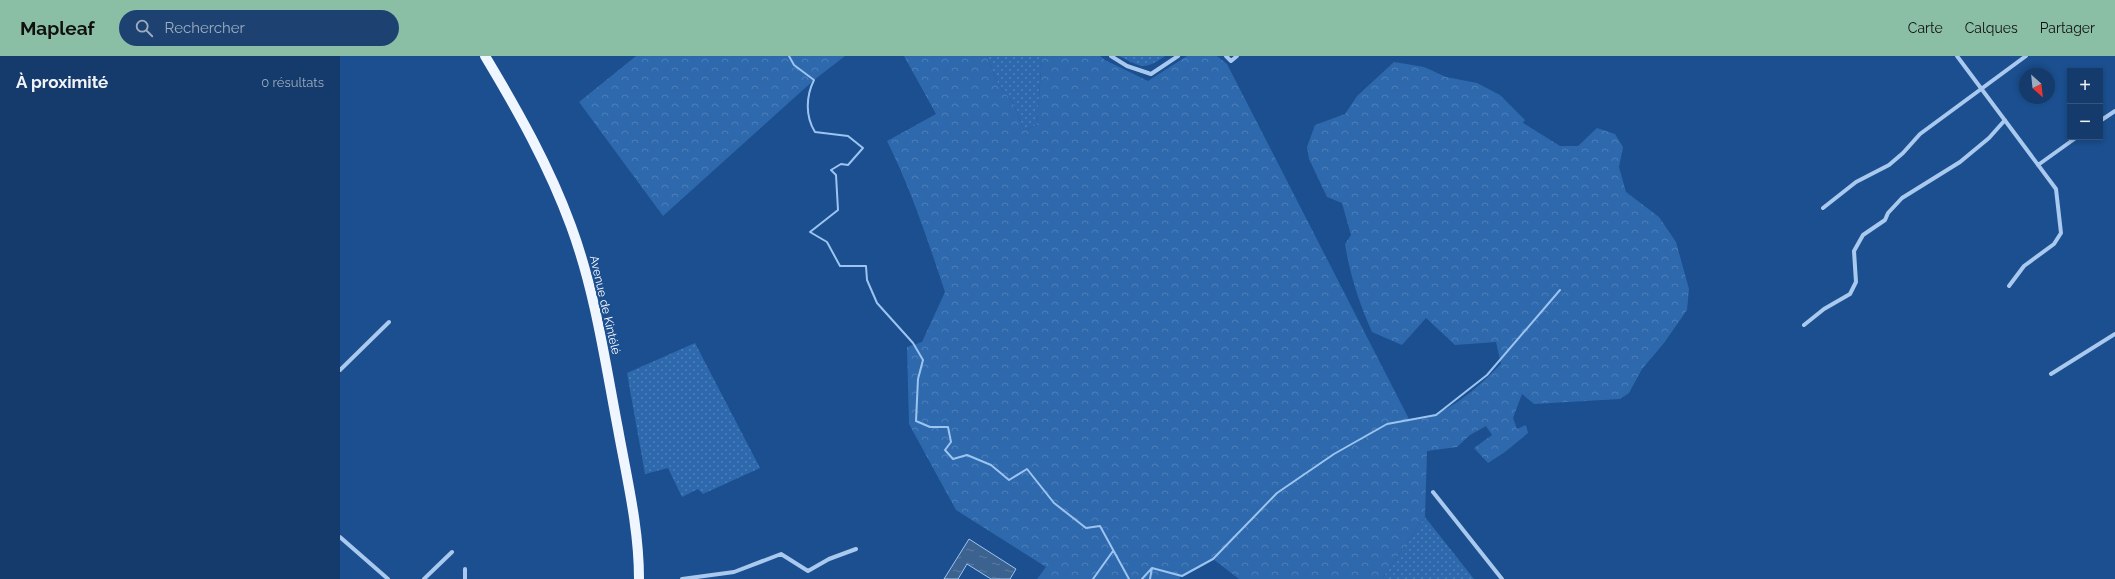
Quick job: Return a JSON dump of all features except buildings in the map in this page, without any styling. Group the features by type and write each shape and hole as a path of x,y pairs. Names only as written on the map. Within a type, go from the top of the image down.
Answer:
{"main road":[{"name":"Avenue de Kintélé","path":"485,56 543,157 571,226 582,260 602,344 635,520 639,579"}],"street":[{"path":"1111,56 1132,68 1151,74 1178,56"},
{"path":"1226,56 1232,61 1237,56"},
{"path":"1957,56 2056,189 2061,233 2054,244 2024,266 2009,286"},
{"path":"1823,208 1856,182 1889,165 1903,153 1920,134 2026,56"},
{"path":"2103,119 2115,111"},
{"path":"1804,325 1824,309 1850,294 1856,282 1854,251 1864,234 1885,220 1888,213 1902,198 1960,162 1989,138 2005,120"},
{"path":"2038,166 2073,140"},
{"path":"340,370 389,322"},
{"path":"2051,374 2115,334"},
{"path":"1433,492 1502,579"},
{"path":"340,537 388,579"},
{"path":"682,579 734,572 781,554 808,571 829,559 856,549"},
{"path":"424,579 452,552"},
{"path":"465,579 466,569"}],"green space":[{"path":"636,56 845,56 814,80 663,216 579,102"},
{"path":"904,56 987,56 998,84 1013,103 1024,130 1037,125 1042,56 1100,56 1105,60 1148,81 1187,56 1217,56 1227,64 1409,419 1422,418 1448,408 1482,383 1501,364 1496,342 1455,345 1426,318 1402,345 1372,332 1352,278 1345,244 1351,235 1342,203 1327,197 1309,159 1307,147 1315,125 1345,114 1357,96 1394,62 1424,67 1446,77 1477,83 1500,95 1525,120 1523,123 1560,146 1578,146 1597,128 1615,134 1623,147 1619,167 1626,192 1659,217 1676,242 1689,289 1687,310 1664,343 1642,369 1629,393 1620,399 1534,404 1522,394 1513,418 1517,429 1526,425 1528,433 1505,452 1488,463 1474,448 1492,435 1486,426 1470,435 1457,447 1427,451 1425,517 1382,579 1239,579 1213,559 1182,575 1179,579 1037,579 1046,567 956,510 909,424 907,347 922,342 945,292 926,234 896,159 887,141 936,114"},
{"path":"987,56 1042,56 1037,125 1024,130 1013,103 998,84"},
{"path":"1119,56 1165,56 1152,64 1142,66"},
{"path":"695,343 760,468 703,494 698,489 682,497 668,468 645,474 627,373"},
{"path":"1425,517 1474,579 1382,579"}],"water":[{"path":"969,539 1016,569 1010,579 991,579 967,564 958,579 944,579"}],"waterway":[{"path":"789,56 794,65 814,80 809,93 808,113 815,132 848,136 863,148 848,165 841,164 831,170 836,175 838,210 810,232 827,242 840,266 866,266 867,280 877,303 913,343 923,360 918,379 916,421 930,427 948,427 951,442 945,450 953,459 967,455 991,465 1009,480 1027,469 1054,503 1086,528 1100,526 1129,579"},
{"path":"1152,568 1182,576 1213,559 1277,493 1334,454 1387,424 1436,415 1487,375 1560,290"},
{"path":"1093,579 1113,551"},
{"path":"1142,579 1152,568 1150,579"}]}
